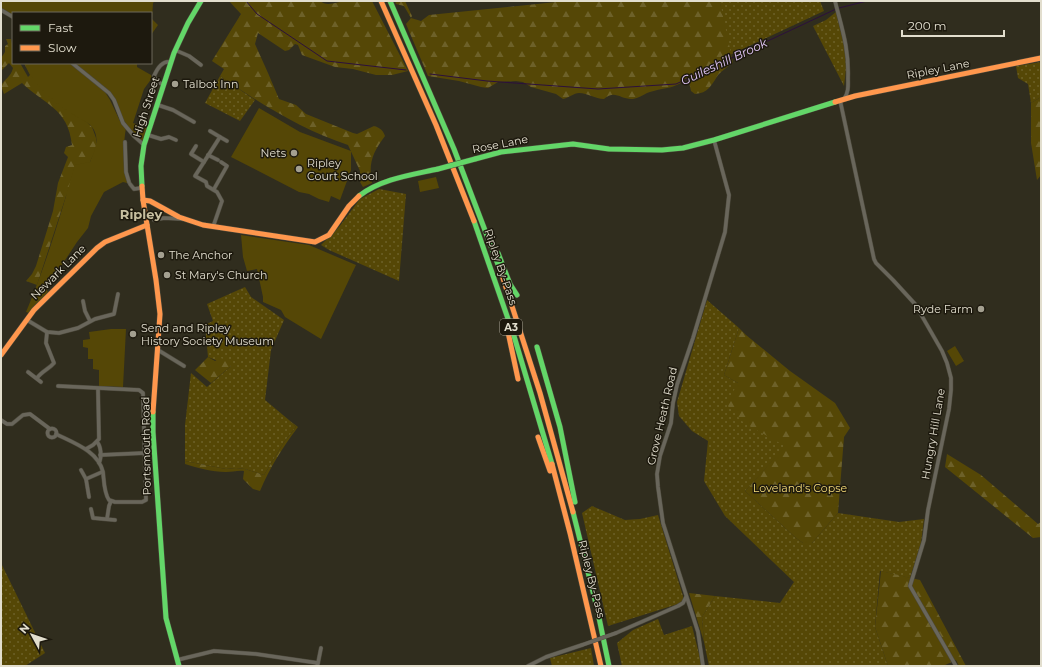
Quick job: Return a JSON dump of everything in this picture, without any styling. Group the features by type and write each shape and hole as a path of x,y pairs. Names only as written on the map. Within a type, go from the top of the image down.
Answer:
{"main road":[{"name":"High Street","path":"147,225 141,188 141,166 144,146 175,50 200,1"},
{"name":"Ripley By-Pass","path":"381,1 443,142 487,257 532,393 579,567 601,666"},
{"name":"Ripley By-Pass","path":"390,1 439,111 474,201 537,382 558,453 587,566 609,666"},
{"name":"Ripley Lane","path":"842,99 1041,58"},
{"name":"Rose Lane","path":"143,200 152,202 186,220 213,227 304,241 318,241 329,235 354,201 366,191 380,184 514,150 573,144 609,149 662,150 683,148 714,140 842,99"},
{"path":"474,201 492,237 510,284 517,295"},
{"name":"Newark Lane","path":"1,355 34,310 101,245 147,225"},
{"name":"Portsmouth Road","path":"147,225 159,303 160,320 153,417 156,494 164,599 168,627 178,666"},
{"path":"487,257 509,337 518,379"},
{"path":"537,347 562,434 587,566"},
{"path":"538,437 579,567"}],"street":[{"path":"836,3 849,57 848,90 842,99"},
{"path":"1,10 12,16"},
{"path":"175,50 189,56 201,65"},
{"path":"164,85 156,81 154,76 162,63 167,61 171,62"},
{"path":"73,64 109,93 114,100 123,123 144,146"},
{"path":"848,90 855,96"},
{"name":"Hungry Hill Lane","path":"842,99 874,259 876,263 916,304 936,340 950,370 951,390 928,510 924,540 910,586 956,666"},
{"path":"158,106 173,110 194,122"},
{"path":"210,131 226,141"},
{"path":"148,135 161,140 169,137 176,140"},
{"path":"213,227 222,201 214,189 207,186 206,182 195,176 220,137"},
{"name":"Grove Heath Road","path":"704,666 698,632 662,523 657,474 660,456 670,423 676,389 725,232 729,195 714,140"},
{"path":"125,142 126,172 129,183 134,189 141,188"},
{"path":"196,146 191,154 204,162"},
{"path":"208,155 227,166 214,189"},
{"path":"164,218 168,211"},
{"name":"Rose Lane","path":"154,220 164,218 186,220"},
{"path":"27,320 46,332 59,333 78,328 90,321 114,314 118,294"},
{"path":"83,301 85,311 90,321"},
{"path":"37,378 46,372 54,363 46,343 46,332"},
{"path":"158,350 184,366"},
{"path":"28,372 40,382"},
{"path":"1,420 7,424 12,424 23,415 30,414 50,429 54,429 56,434 86,449 99,463 107,497 111,501 142,502 146,499 143,394 140,390 58,386"},
{"path":"86,449 97,442 99,435 98,389"},
{"path":"50,429 48,432 49,436 54,436 56,434"},
{"path":"97,442 100,445 99,463"},
{"path":"100,455 145,453"},
{"path":"82,470 86,479 89,497"},
{"path":"86,479 102,472"},
{"path":"107,519 111,501"},
{"path":"91,509 93,518 115,520"},
{"path":"528,666 546,657 616,633 678,606 683,603 686,597"},
{"path":"678,606 689,607"},
{"path":"177,660 214,652 256,654 318,664 321,648"}],"green space":[{"path":"1,1 155,1 153,3 152,19 152,12 12,12 12,15 1,9"},
{"path":"229,1 320,1 329,4 348,1 372,1 408,71 392,75 376,75 353,69 335,67 302,55 298,45 295,44 289,50 285,51 258,33 255,44 279,99 296,105 306,114 353,133 357,134 374,126 380,128 385,136 377,147 372,158 372,183 363,187 360,182 360,171 348,145 314,132 281,115 220,76 224,69 212,61 241,14"},
{"path":"395,1 405,1 412,16 411,18 404,6 396,4"},
{"path":"566,1 719,1 733,63 718,75 709,88 703,92 695,94 691,91 688,78 678,85 653,91 633,99 611,95 601,99 579,93 563,99 556,94 531,87 523,82 498,82 488,88 428,76 406,24 411,18 421,21 429,15"},
{"path":"719,1 820,1 824,11 730,55"},
{"path":"836,12 847,61 844,86 813,26 826,20"},
{"path":"152,19 158,25 152,34"},
{"path":"6,39 11,39 12,64 21,64 28,77 30,75 25,64 92,127 96,138 96,149 90,162 66,196 37,285 26,281 36,266 53,211 58,183 68,157 64,153 66,147 72,145 70,133 66,123 60,115 54,108 22,83 4,94 1,86 13,68 9,63 1,71 1,58 5,52 5,46 8,44"},
{"path":"1041,62 1041,97 1031,103 1028,84 1018,78 1016,66"},
{"path":"25,64 72,64 105,92 120,121 126,128 124,155 128,182 123,182 104,192 91,216 88,228 46,289 48,292 29,313 26,312 47,258 75,165 90,162 96,145 96,136 95,131 88,123 69,112 49,96 37,84"},
{"path":"76,64 137,64 137,67 151,75 152,78 144,89 133,123 147,128 143,140 139,140 124,121 114,98"},
{"path":"220,76 255,100 240,121 205,103"},
{"path":"1041,97 1041,175 1037,180 1031,143 1031,103"},
{"path":"259,108 300,132 351,151 351,170 340,200 331,196 329,202 309,194 299,192 231,157"},
{"path":"436,177 439,188 420,192 418,181"},
{"path":"379,189 406,194 399,281 321,245 339,227 360,199"},
{"path":"241,235 309,245 356,265 321,339 285,317 281,310 263,302 257,269 247,271 243,257"},
{"path":"245,287 251,297 284,320 271,350 265,400 296,427 284,442 264,475 245,469 226,469 185,461 185,425 191,373 207,387 231,366 208,357 205,325 213,321 207,304"},
{"path":"707,300 739,328 724,375 738,383 786,446 745,491 803,543 812,543 838,513 899,522 924,519 921,543 910,578 880,571 875,627 888,666 709,666 704,642 702,617 715,596 780,603 794,582 725,516 704,481 708,441 692,431 679,416 677,402"},
{"name":"Loveland's Copse","path":"739,328 790,371 835,403 850,428 844,437 838,513 812,543 803,543 796,538 745,491 785,446 744,423 726,404 738,383 724,375"},
{"path":"111,329 126,329 123,387 99,386 99,370 93,369 93,359 88,359 88,348 83,347 83,340 90,339 89,332"},
{"path":"955,346 964,361 956,366 947,351"},
{"path":"208,357 215,361 220,358 228,360 231,366 211,383 195,370"},
{"path":"289,420 298,427 277,458 260,491 253,489 243,479 244,471 216,471 185,464 185,461 226,469 245,469 264,475 284,442 296,427"},
{"path":"947,454 981,475 1038,524 1041,522 1041,537 1033,538 945,467"},
{"path":"592,506 625,520 640,519 658,515 683,600 678,604 608,626 582,513"},
{"path":"1,563 45,653 25,666 1,666"},
{"path":"881,571 920,580 966,666 959,666 956,660 943,666 888,666 875,627"},
{"path":"689,593 715,596 702,617 704,642"},
{"path":"658,619 664,635 692,626 702,666 622,666 617,643 633,630"},
{"path":"591,648 594,666 552,666 550,658"}],"waterway":[{"name":"Guileshill Brook","path":"246,1 257,14 327,61 406,70"},
{"name":"Guileshill Brook","path":"839,8 867,1"},
{"name":"Guileshill Brook","path":"430,74 487,81 598,89 676,84 836,9"}],"traffic: fast":[{"path":"142,186 141,166 144,145 174,53 188,23 201,1"},
{"path":"390,1 454,149 502,275"},
{"path":"475,159 501,152 573,144 609,149 662,150 683,148 714,140 835,102"},
{"path":"438,169 475,159"},
{"path":"359,196 377,185 438,169"},
{"path":"474,221 514,336 552,464"},
{"path":"498,253 510,284 517,295"},
{"path":"537,347 560,427 575,502"},
{"path":"153,412 153,432 166,618 179,666"},
{"path":"573,512 597,608 609,666"}],"traffic: slow":[{"path":"381,1 436,125 474,221"},
{"path":"835,102 855,96 1041,58"},
{"path":"142,186 160,314 153,412"},
{"path":"143,200 150,201 179,217 203,225 315,242 329,235 349,206 359,196"},
{"path":"1,355 34,310 97,248 105,242 147,225"},
{"path":"502,275 540,393 573,512"},
{"path":"508,332 518,379"},
{"path":"538,437 550,471"},
{"path":"552,464 570,533 601,666"}],"place":[{"name":"Talbot Inn","path":"175,84"},
{"name":"Nets","path":"294,153"},
{"name":"Ripley Court School","path":"299,169"},
{"name":"The Anchor","path":"161,255"},
{"name":"St Mary's Church","path":"167,275"},
{"name":"Ryde Farm","path":"981,309"},
{"name":"Send and Ripley History Society Museum","path":"133,334"}],"district":[{"name":"Ripley","path":"141,214"}]}
